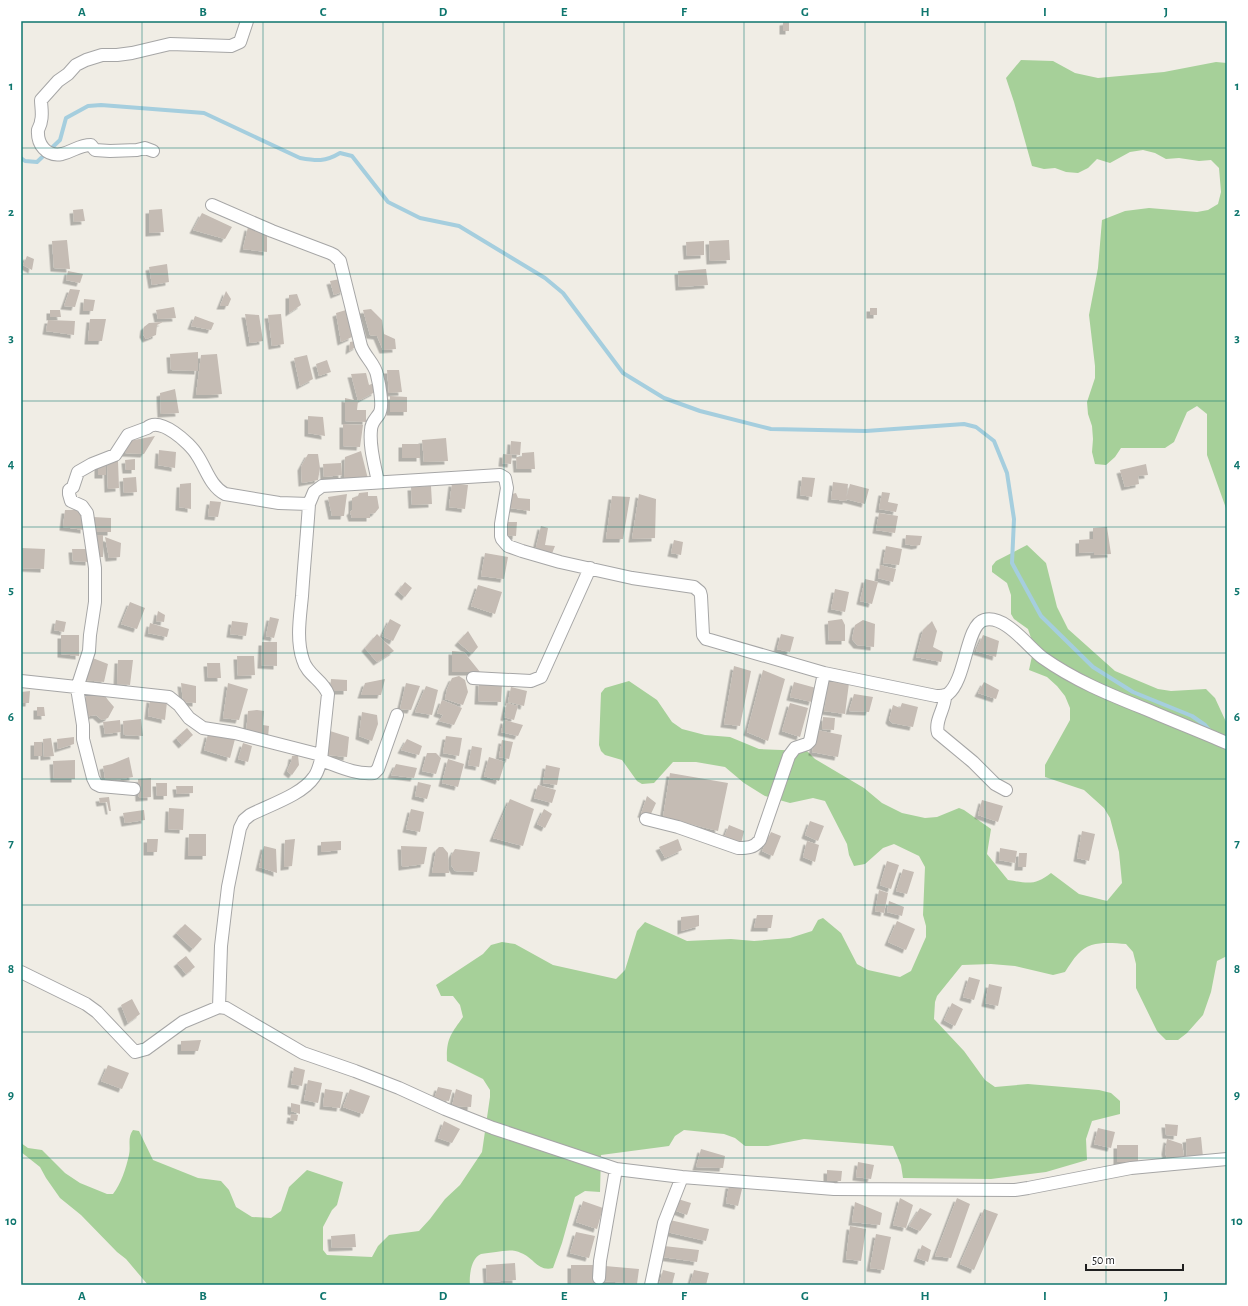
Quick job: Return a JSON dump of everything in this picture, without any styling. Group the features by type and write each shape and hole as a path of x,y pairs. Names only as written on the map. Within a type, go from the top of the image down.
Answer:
{"street":[{"path":"153,151 145,148 137,150 102,151 95,150 91,145 82,145 76,149 61,154 53,154 42,148 39,139 38,128 42,120 41,100 58,81 68,74 76,65 86,60 102,55 132,53 170,44 231,46 240,42 247,21"},
{"path":"212,206 330,253 340,261 363,352 376,370 378,376 381,408 380,414 371,426 370,438 378,482"},
{"path":"134,789 100,786 94,782 83,739 83,725 77,688 89,651 95,602 95,568 87,514 82,506 71,501 68,494 68,490 73,486 78,472 92,464 115,455 128,435 150,426 157,425 173,432 191,447 197,454 214,486 219,491 225,494 279,503 309,504"},
{"path":"219,1007 221,946 228,887 240,828 244,820 250,814 302,790 314,777 318,770 321,757 328,694 325,687 309,672 304,665 300,651 299,626 309,504 314,492 322,486 500,475 505,478 507,488 501,524 501,536 504,543 522,551 632,578 694,587 700,592 701,596 703,635 706,638 824,673 936,696 945,695 950,692 954,686 964,664 969,641 976,625 983,620 994,620 1009,627 1042,657 1064,672 1100,691 1227,743"},
{"path":"473,678 532,681 541,678 590,568"},
{"path":"646,819 678,827 738,848 748,848 757,845 789,756 795,748 807,744 810,741 824,673"},
{"path":"21,681 169,697 179,705 189,718 203,728 235,733 321,757 355,772 367,774 374,773 378,768 397,715"},
{"path":"945,695 944,704 937,725 938,733 973,762 995,784 1006,790"},
{"path":"21,972 86,1004 97,1012 135,1052 146,1049 183,1022 219,1007 230,1010 303,1053 355,1071 493,1128 616,1169 682,1177 834,1189 1015,1190 1131,1168 1227,1159"},
{"path":"599,1278 600,1261 616,1169"},
{"path":"651,1285 664,1223 682,1177"}],"green space":[{"path":"1021,60 1053,61 1075,73 1098,78 1164,72 1216,62 1227,63 1227,511 1207,455 1207,414 1197,406 1187,412 1174,442 1165,448 1121,448 1115,457 1106,465 1095,464 1092,452 1092,426 1088,414 1087,402 1095,378 1089,315 1098,268 1102,220 1125,211 1149,208 1197,212 1208,210 1218,204 1221,192 1219,168 1211,160 1199,161 1179,158 1166,159 1155,153 1143,150 1130,152 1110,163 1097,159 1088,168 1078,173 1066,172 1055,168 1044,169 1032,166 1006,78"},
{"path":"1027,545 1046,563 1057,607 1068,629 1115,671 1158,689 1171,691 1206,689 1215,698 1227,724 1227,956 1217,961 1211,992 1203,1015 1187,1033 1178,1040 1166,1040 1157,1031 1136,988 1136,964 1133,952 1126,944 1100,943 1088,946 1076,956 1065,972 1053,975 1015,966 991,964 962,965 937,996 935,1002 934,1019 964,1051 985,1080 995,1087 1028,1084 1099,1090 1111,1093 1120,1101 1120,1114 1092,1121 1086,1139 1087,1160 1046,1172 991,1179 903,1178 901,1165 893,1146 804,1139 768,1146 745,1146 735,1138 724,1134 684,1130 675,1136 669,1146 601,1155 600,1192 585,1191 575,1197 553,1268 543,1268 525,1255 515,1251 508,1251 481,1254 478,1256 471,1268 470,1285 148,1285 126,1259 117,1252 81,1215 60,1198 40,1167 21,1152 21,1143 28,1148 42,1150 65,1173 80,1183 107,1194 113,1194 121,1181 130,1152 131,1133 133,1130 139,1131 153,1160 198,1178 221,1181 229,1190 236,1207 252,1217 271,1218 281,1211 289,1187 307,1170 343,1182 337,1205 332,1210 323,1227 323,1250 327,1255 372,1257 378,1246 389,1235 419,1231 445,1199 460,1185 482,1152 490,1090 483,1079 447,1061 448,1042 455,1028 463,1017 460,1005 453,996 441,996 436,985 483,954 491,945 502,942 515,944 553,965 616,979 625,970 637,931 645,922 687,941 731,939 754,941 790,938 812,931 818,920 823,918 841,933 857,964 868,970 900,977 911,971 926,937 926,926 923,915 925,867 919,856 894,844 883,848 865,864 854,866 849,855 847,844 825,801 813,798 790,803 765,796 744,783 725,767 696,762 673,762 654,783 642,784 637,781 622,760 605,755 601,751 599,745 601,693 605,688 629,681 657,700 672,722 682,729 705,735 730,737 759,749 807,751 815,759 864,788 882,803 902,813 925,818 937,817 959,808 964,810 991,829 987,854 1008,880 1035,882 1051,873 1079,894 1107,901 1122,883 1119,852 1110,818 1104,808 1084,790 1045,777 1045,765 1070,720 1070,708 1065,696 1057,686 1047,677 1029,670 1034,647 1028,629 1014,619 1011,614 1011,595 1007,583 992,572 992,566 996,561"}],"building":[{"path":"789,21 789,31 783,31 783,22"},
{"path":"83,209 85,221 74,222 73,210"},
{"path":"162,209 164,232 149,233 149,210"},
{"path":"202,213 232,227 225,239 193,230"},
{"path":"248,227 267,233 267,252 243,249"},
{"path":"67,240 70,269 54,268 52,241"},
{"path":"729,240 730,260 710,261 709,241"},
{"path":"704,241 704,255 687,256 686,242"},
{"path":"27,256 34,259 32,270 23,265"},
{"path":"167,264 169,282 152,285 149,267"},
{"path":"706,269 708,285 679,287 678,271"},
{"path":"68,271 83,274 80,283 66,280"},
{"path":"340,279 344,291 334,295 330,281"},
{"path":"70,289 80,290 75,307 64,306"},
{"path":"226,291 231,299 228,306 220,306"},
{"path":"297,294 301,305 289,313 289,295"},
{"path":"84,299 95,300 93,311 83,311"},
{"path":"174,307 176,318 158,319 156,310"},
{"path":"870,308 877,308 877,315 870,315"},
{"path":"371,309 382,320 384,334 395,339 396,349 383,350 377,336 370,335 363,310"},
{"path":"50,310 60,310 61,317 50,317"},
{"path":"346,310 352,337 341,342 336,313"},
{"path":"245,314 259,315 263,341 250,343"},
{"path":"281,314 284,344 272,346 268,315"},
{"path":"195,316 214,323 211,330 191,326"},
{"path":"90,319 106,319 102,341 88,341"},
{"path":"48,320 75,321 74,335 46,331"},
{"path":"163,322 157,325 156,335 146,339 143,334 144,327 149,323"},
{"path":"355,341 357,346 349,351 350,342"},
{"path":"198,352 198,371 171,370 170,354"},
{"path":"217,354 222,394 196,395 201,355"},
{"path":"307,355 313,379 300,386 294,358"},
{"path":"327,360 331,372 319,376 316,364"},
{"path":"387,370 399,370 402,392 389,393"},
{"path":"366,373 369,385 374,383 375,392 358,401 351,374"},
{"path":"175,389 179,413 161,414 160,393"},
{"path":"390,396 407,397 407,412 390,412"},
{"path":"345,398 358,401 357,410 366,410 366,422 345,421"},
{"path":"308,416 323,417 325,436 308,433"},
{"path":"343,424 363,425 360,447 343,446"},
{"path":"155,436 144,454 125,453 129,441"},
{"path":"446,438 448,461 424,462 422,440"},
{"path":"511,441 521,442 520,455 510,454"},
{"path":"402,444 420,444 420,458 402,458"},
{"path":"159,450 176,452 175,468 158,465"},
{"path":"361,451 368,479 344,479 345,457"},
{"path":"534,452 535,469 517,469 516,457 522,457 522,453"},
{"path":"308,454 318,454 320,468 318,480 302,483 301,467"},
{"path":"503,454 512,455 511,464 502,463"},
{"path":"135,459 135,470 126,470 125,460"},
{"path":"107,461 118,461 119,488 108,489"},
{"path":"98,462 106,462 106,475 98,475"},
{"path":"341,463 342,475 324,477 323,464"},
{"path":"1146,464 1148,475 1138,476 1139,484 1125,487 1120,470"},
{"path":"136,477 137,492 124,493 123,478"},
{"path":"802,477 815,478 812,497 800,495"},
{"path":"833,482 848,484 846,501 831,499"},
{"path":"191,483 191,509 179,507 180,484"},
{"path":"452,483 468,485 465,509 449,507"},
{"path":"850,484 869,489 865,504 846,499"},
{"path":"431,486 432,504 412,505 411,487"},
{"path":"368,492 368,496 377,496 379,508 375,513 370,514 370,518 352,518 350,512 352,510 352,498 358,496 359,493"},
{"path":"882,492 890,493 888,502 898,504 896,512 879,509"},
{"path":"516,493 518,498 530,499 530,511 510,508 512,494"},
{"path":"347,494 344,516 332,516 328,497"},
{"path":"639,494 656,499 655,538 632,539"},
{"path":"612,496 630,497 623,539 606,539"},
{"path":"210,501 221,502 218,517 208,516"},
{"path":"65,510 84,510 84,530 63,527"},
{"path":"879,513 898,516 895,533 876,530"},
{"path":"93,517 111,518 111,532 92,532"},
{"path":"503,522 517,522 516,536 503,535"},
{"path":"541,526 548,528 545,545 555,546 551,556 535,551"},
{"path":"1107,527 1111,554 1094,555 1094,552 1079,553 1079,540 1093,539 1093,528"},
{"path":"95,535 103,535 103,557 95,557"},
{"path":"906,535 922,536 920,545 915,546 905,544"},
{"path":"105,537 121,543 120,557 109,558"},
{"path":"674,540 683,542 681,555 671,553"},
{"path":"886,546 902,549 899,565 883,563"},
{"path":"21,548 45,549 44,569 21,568"},
{"path":"72,549 89,549 89,562 73,561"},
{"path":"485,553 508,557 504,579 481,576"},
{"path":"880,565 896,569 893,582 878,578"},
{"path":"865,579 878,582 872,604 860,601"},
{"path":"405,582 412,588 405,597 398,591"},
{"path":"478,585 502,592 495,614 471,606"},
{"path":"835,589 849,592 845,612 831,609"},
{"path":"130,602 145,608 137,629 121,624"},
{"path":"158,611 165,615 164,622 156,621"},
{"path":"270,617 279,619 274,638 266,636"},
{"path":"390,619 401,625 393,641 382,636"},
{"path":"842,619 845,625 845,641 829,641 828,621"},
{"path":"56,620 66,622 64,632 54,630"},
{"path":"863,620 875,624 874,647 857,645 852,639 855,625"},
{"path":"232,621 248,623 246,636 230,634"},
{"path":"932,621 937,631 933,647 943,652 941,662 916,657 923,630"},
{"path":"150,623 169,629 167,637 148,633"},
{"path":"468,631 478,647 472,654 458,642"},
{"path":"377,634 394,651 377,662 365,648"},
{"path":"781,634 794,637 790,652 777,649"},
{"path":"61,635 79,635 79,656 61,654"},
{"path":"983,635 999,641 996,657 976,651"},
{"path":"262,642 277,642 277,666 261,665"},
{"path":"452,651 464,652 480,672 452,672"},
{"path":"237,656 254,656 255,675 238,676"},
{"path":"90,657 108,664 104,682 84,680"},
{"path":"118,660 133,660 130,685 117,684"},
{"path":"207,663 220,663 221,678 208,678"},
{"path":"734,666 751,671 740,726 724,724"},
{"path":"763,670 785,679 768,741 747,732"},
{"path":"459,676 465,680 468,692 463,705 445,699 447,689 452,678"},
{"path":"331,679 347,680 347,691 330,691"},
{"path":"385,679 381,695 361,695 365,683"},
{"path":"829,680 849,683 845,714 824,711"},
{"path":"479,682 502,684 501,702 478,701"},
{"path":"794,682 816,688 812,702 790,697"},
{"path":"984,682 999,690 996,699 978,693"},
{"path":"181,683 196,686 196,703 183,702"},
{"path":"228,683 248,689 239,720 223,718"},
{"path":"406,683 420,686 411,710 400,709"},
{"path":"426,686 438,690 432,715 415,712"},
{"path":"511,687 527,691 524,706 508,702"},
{"path":"30,691 29,703 21,703 21,692"},
{"path":"103,693 114,707 108,718 102,720 96,715 84,717 86,694"},
{"path":"854,694 873,697 869,712 849,711"},
{"path":"150,699 167,702 165,720 148,716"},
{"path":"442,700 462,708 454,725 439,721 443,715 437,713"},
{"path":"507,703 518,706 514,720 504,717"},
{"path":"790,703 808,708 800,737 782,731"},
{"path":"902,703 918,707 913,727 892,723 889,720 893,705 900,708"},
{"path":"37,707 44,707 45,716 37,716"},
{"path":"248,711 264,711 263,725 269,726 268,737 246,734"},
{"path":"362,712 377,715 378,724 372,741 359,736"},
{"path":"823,717 835,718 834,730 822,729"},
{"path":"141,719 143,736 124,735 123,721"},
{"path":"120,720 121,732 105,734 103,722"},
{"path":"504,720 523,725 518,736 501,732"},
{"path":"187,728 193,735 182,745 176,738"},
{"path":"817,730 842,735 838,757 812,752"},
{"path":"330,731 349,737 347,757 328,755"},
{"path":"208,734 235,739 230,758 204,750"},
{"path":"446,736 462,738 459,756 443,753"},
{"path":"74,737 74,744 58,749 57,739"},
{"path":"51,738 54,756 44,757 43,739"},
{"path":"407,739 422,746 419,755 401,750"},
{"path":"502,740 513,742 509,759 499,757"},
{"path":"34,742 42,742 42,756 34,756"},
{"path":"243,743 252,746 248,762 238,759"},
{"path":"472,746 482,748 479,767 468,765"},
{"path":"427,753 436,753 441,758 436,774 422,771"},
{"path":"298,755 299,765 292,775 287,771 292,756"},
{"path":"129,757 133,777 115,780 115,782 106,784 103,766"},
{"path":"489,757 505,762 499,781 484,776"},
{"path":"448,759 464,764 458,787 442,783"},
{"path":"75,760 75,779 54,779 53,761"},
{"path":"396,764 417,768 414,778 391,775"},
{"path":"546,765 560,768 557,785 543,783"},
{"path":"670,773 728,783 718,831 663,817"},
{"path":"151,778 151,797 139,798 138,779"},
{"path":"418,782 431,785 427,799 415,796"},
{"path":"156,783 167,783 167,796 157,796"},
{"path":"538,785 556,790 552,803 534,798"},
{"path":"176,786 193,786 193,793 177,794"},
{"path":"647,796 656,803 650,816 641,814"},
{"path":"109,797 111,811 109,811 107,802 100,803 99,798"},
{"path":"510,799 534,809 523,846 493,838"},
{"path":"982,800 1003,806 998,822 978,815"},
{"path":"169,808 184,809 183,830 168,829"},
{"path":"411,809 424,812 420,832 406,829"},
{"path":"544,809 552,814 545,828 537,824"},
{"path":"144,810 145,820 125,823 123,813"},
{"path":"810,821 824,826 818,841 805,835"},
{"path":"729,825 744,831 741,844 723,840"},
{"path":"1082,831 1095,834 1089,861 1077,858"},
{"path":"771,832 781,836 773,856 762,851"},
{"path":"189,834 206,834 206,856 188,856"},
{"path":"147,839 158,839 157,852 147,852"},
{"path":"295,839 292,866 284,867 285,840"},
{"path":"678,839 682,850 665,858 659,847"},
{"path":"341,841 341,850 321,852 321,842"},
{"path":"807,841 819,845 815,862 803,857"},
{"path":"264,846 276,849 277,873 259,867"},
{"path":"401,846 427,847 424,864 402,867"},
{"path":"439,847 443,847 448,853 449,873 432,873 436,850"},
{"path":"1000,848 1017,851 1015,863 999,860"},
{"path":"455,849 480,852 477,872 455,871 451,865 451,856"},
{"path":"1019,853 1027,853 1026,867 1018,867"},
{"path":"887,861 899,865 891,889 880,885"},
{"path":"903,869 914,872 907,894 896,891"},
{"path":"879,890 888,893 884,913 875,911"},
{"path":"889,901 904,907 902,916 887,912"},
{"path":"699,915 699,926 681,931 681,917"},
{"path":"757,915 773,915 771,928 754,928"},
{"path":"897,921 915,929 906,950 888,942"},
{"path":"185,924 202,939 193,949 176,933"},
{"path":"186,956 195,967 186,974 177,963"},
{"path":"969,977 980,980 974,1000 963,997"},
{"path":"989,984 1002,987 998,1006 985,1003"},
{"path":"132,999 140,1014 128,1023 121,1005"},
{"path":"952,1003 963,1009 955,1026 944,1020"},
{"path":"201,1040 198,1051 181,1051 181,1041"},
{"path":"108,1065 129,1073 122,1089 101,1081"},
{"path":"294,1067 305,1070 302,1086 291,1084"},
{"path":"308,1080 322,1083 318,1103 304,1100"},
{"path":"438,1087 452,1090 449,1101 434,1099"},
{"path":"325,1089 343,1092 340,1108 323,1106"},
{"path":"350,1089 370,1096 363,1114 343,1107"},
{"path":"456,1089 472,1095 471,1107 452,1106"},
{"path":"291,1103 300,1105 300,1114 291,1111"},
{"path":"291,1114 298,1115 297,1121 290,1120"},
{"path":"444,1121 460,1129 452,1143 438,1138"},
{"path":"1165,1124 1178,1125 1177,1136 1166,1135"},
{"path":"1098,1128 1115,1132 1111,1148 1094,1144"},
{"path":"1201,1137 1203,1157 1187,1158 1186,1139"},
{"path":"1167,1139 1182,1144 1184,1156 1167,1160 1165,1151"},
{"path":"1117,1145 1138,1145 1138,1162 1117,1162"},
{"path":"701,1149 725,1156 723,1168 696,1167"},
{"path":"858,1162 874,1165 871,1179 856,1177"},
{"path":"827,1170 842,1171 841,1181 827,1181"},
{"path":"729,1185 736,1185 742,1189 738,1206 726,1203"},
{"path":"900,1198 913,1205 906,1228 893,1225"},
{"path":"957,1198 970,1204 951,1258 935,1256"},
{"path":"678,1199 691,1203 687,1215 674,1210"},
{"path":"583,1201 603,1208 597,1229 576,1222"},
{"path":"855,1202 882,1213 880,1225 852,1222"},
{"path":"920,1208 932,1214 920,1231 909,1226"},
{"path":"984,1209 998,1214 974,1270 960,1264"},
{"path":"670,1220 709,1229 706,1241 667,1232"},
{"path":"850,1226 866,1229 861,1261 846,1259"},
{"path":"576,1232 595,1236 589,1258 570,1253"},
{"path":"355,1234 356,1247 332,1248 331,1236"},
{"path":"876,1234 891,1237 884,1270 870,1268"},
{"path":"922,1245 931,1250 928,1262 917,1258"},
{"path":"664,1246 699,1250 697,1262 662,1257"},
{"path":"515,1263 516,1280 487,1282 486,1265"},
{"path":"571,1265 595,1265 594,1285 571,1285"},
{"path":"605,1266 639,1269 637,1284 604,1281"},
{"path":"663,1270 675,1273 672,1285 659,1285"},
{"path":"694,1270 709,1273 706,1285 690,1285"}],"waterway":[{"path":"21,158 25,161 37,162 60,140 66,118 88,106 101,105 204,113 300,158 321,160 330,158 340,153 352,156 388,202 420,218 459,226 545,278 563,293 623,373 664,398 700,411 771,429 866,431 964,424 976,427 994,441 1007,473 1014,519 1012,563 1041,616 1093,667 1133,692 1192,716 1205,725 1211,732"}]}
